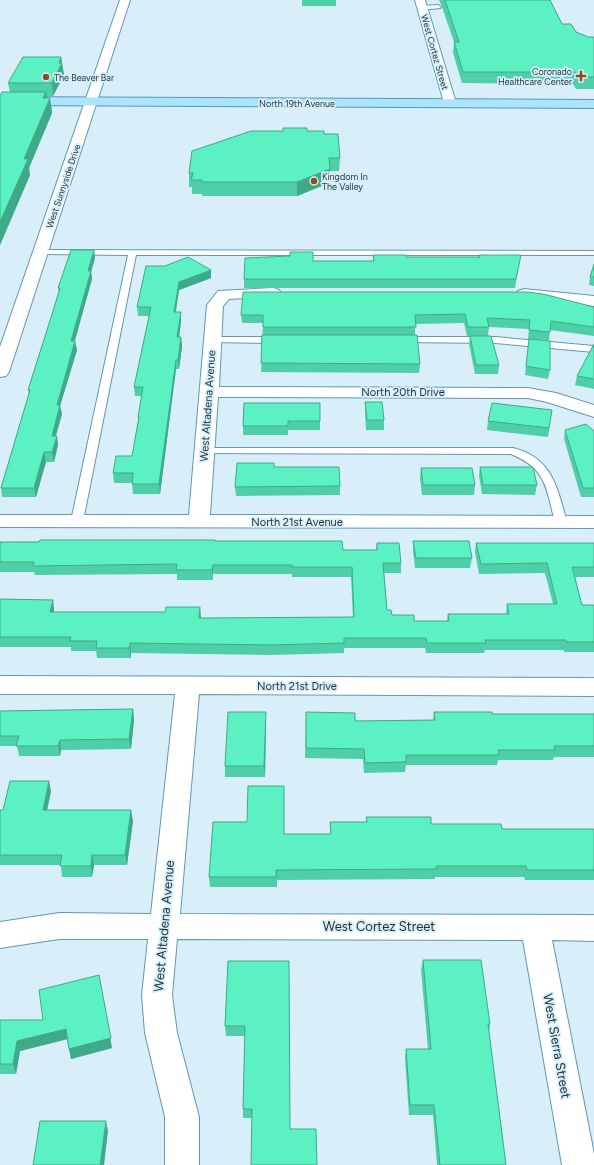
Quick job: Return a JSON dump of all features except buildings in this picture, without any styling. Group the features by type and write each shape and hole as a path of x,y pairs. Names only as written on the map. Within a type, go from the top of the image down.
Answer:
{"main road":[{"name":"North 19th Avenue","path":"0,101 594,104"}],"street":[{"name":"West Sunnyside Drive","path":"0,372 125,0"},
{"name":"West Cortez Street","path":"421,4 450,103"},
{"name":"West Altadena Avenue","path":"199,522 215,304 224,294 289,294"},
{"path":"511,294 594,301"},
{"name":"North 20th Drive","path":"209,392 528,393 550,397 594,411"},
{"name":"North 21st Avenue","path":"0,521 594,522"},
{"name":"North 21st Drive","path":"0,685 594,687"},
{"name":"West Altadena Avenue","path":"182,1165 182,1116 161,1033 157,995 188,686"},
{"name":"West Cortez Street","path":"0,935 59,926 164,925 594,928"},
{"name":"West Sierra Street","path":"535,927 579,1165"}],"lane":[{"path":"421,4 438,8"},
{"path":"40,252 594,253"},
{"path":"77,522 132,253"},
{"path":"213,340 284,340"},
{"path":"392,340 495,340 594,349"},
{"path":"204,451 513,451 523,455 539,465 546,474 562,522"}],"place":[{"name":"Coronado Healthcare Center","path":"581,76"},
{"name":"The Beaver Bar","path":"46,77"},
{"name":"Kingdom In The Valley","path":"314,181"}]}
